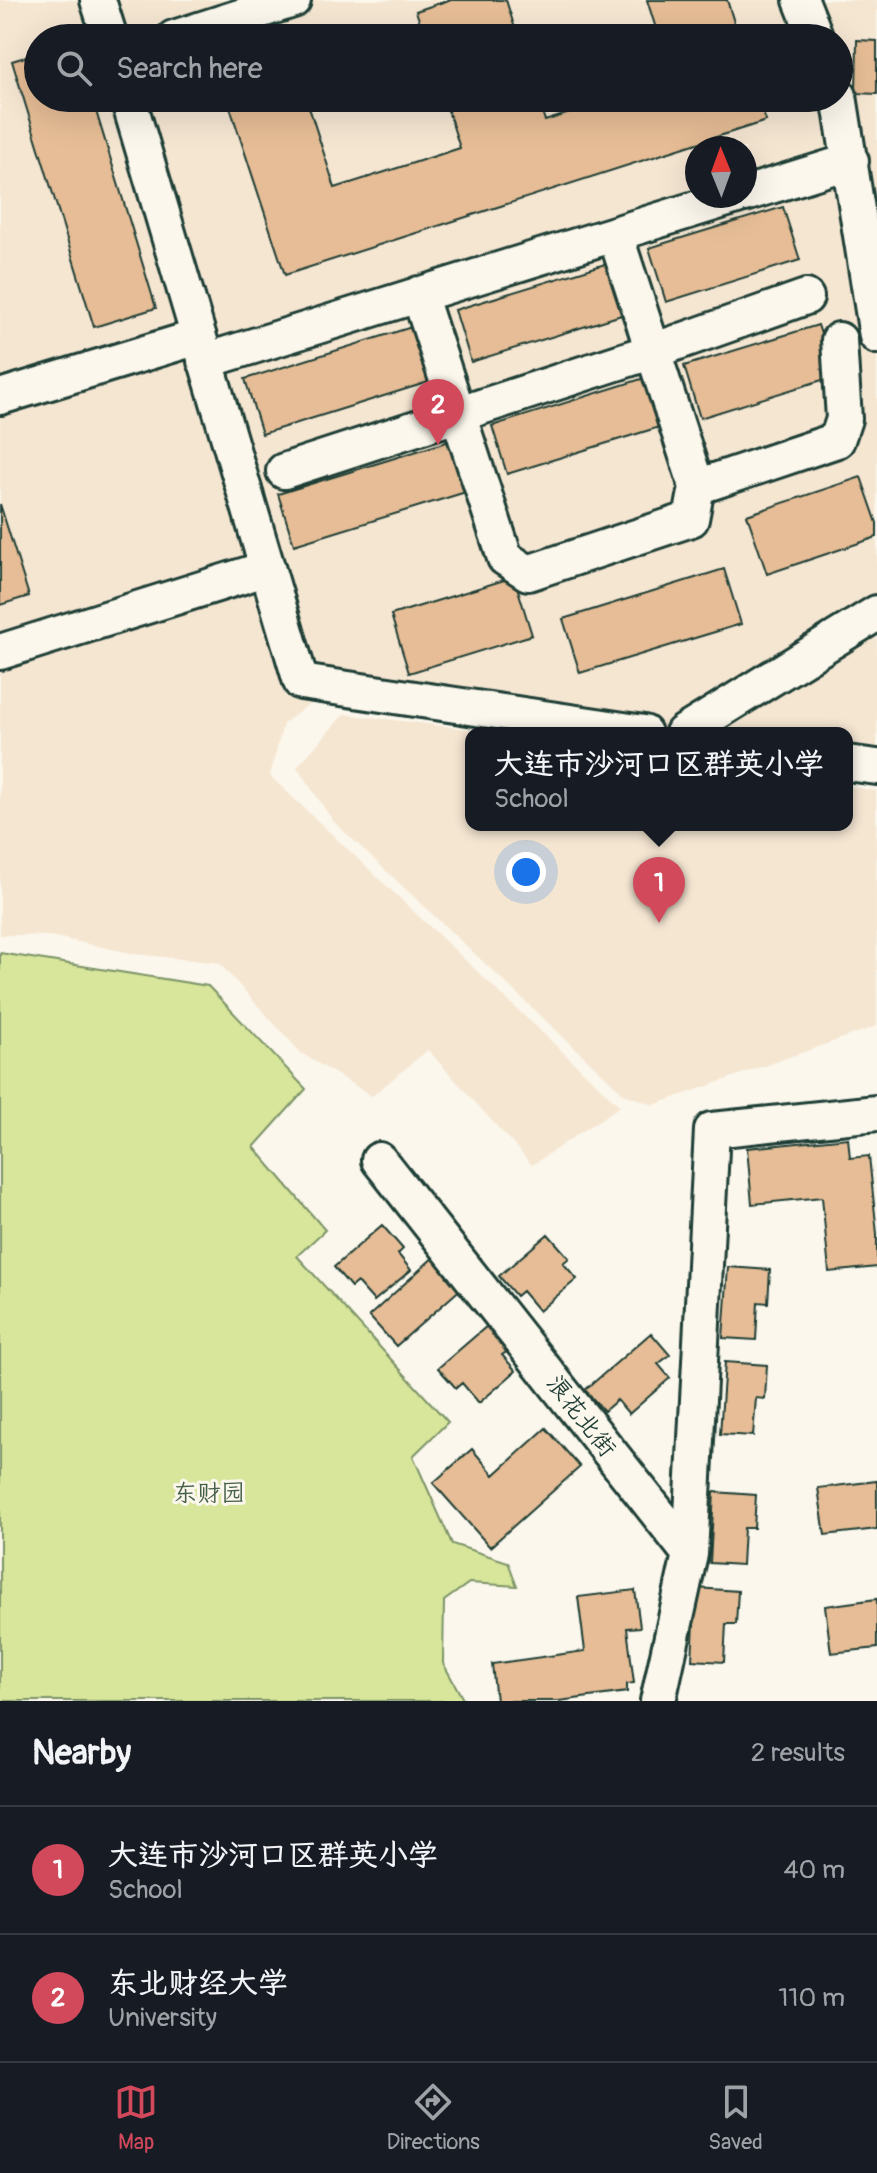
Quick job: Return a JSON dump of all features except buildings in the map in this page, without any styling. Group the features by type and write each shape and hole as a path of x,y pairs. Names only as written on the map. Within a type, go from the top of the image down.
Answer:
{"street":[{"path":"98,0 106,24"},
{"path":"218,24 293,0"},
{"path":"801,0 810,24"},
{"path":"132,112 265,569 301,682 604,727"},
{"path":"842,112 877,336"},
{"path":"757,190 851,161"},
{"path":"0,397 419,294 698,208"},
{"path":"419,294 505,558 528,573 691,519 697,487 615,234"},
{"path":"284,471 653,351 806,297"},
{"path":"697,487 837,440 844,419 839,340"},
{"path":"0,652 265,569"},
{"path":"693,727 877,613"},
{"path":"853,764 877,767"},
{"path":"658,1701 690,1554 712,1130 877,1113"},
{"name":"浪花北街","path":"379,1160 690,1554"}],"shaded area":[{"path":"0,0 877,0 877,768 853,765 853,727 578,727 319,697 283,724 270,776 620,1106 532,1165 428,1050 372,1096 301,1053 219,963 136,954 50,936 0,935"},
{"path":"344,714 465,729 465,831 853,831 853,787 876,791 877,1026 654,1105 624,1094 333,821 297,767"}],"green space":[{"name":"东财园","path":"0,953 208,986 306,1089 254,1147 325,1230 297,1256 448,1422 413,1456 452,1544 508,1562 517,1586 469,1583 444,1601 443,1663 464,1701 0,1701"}],"place":[{"name":"东北财经大学","path":"438,445"},
{"name":"大连市沙河口区群英小学","path":"659,923"}]}
